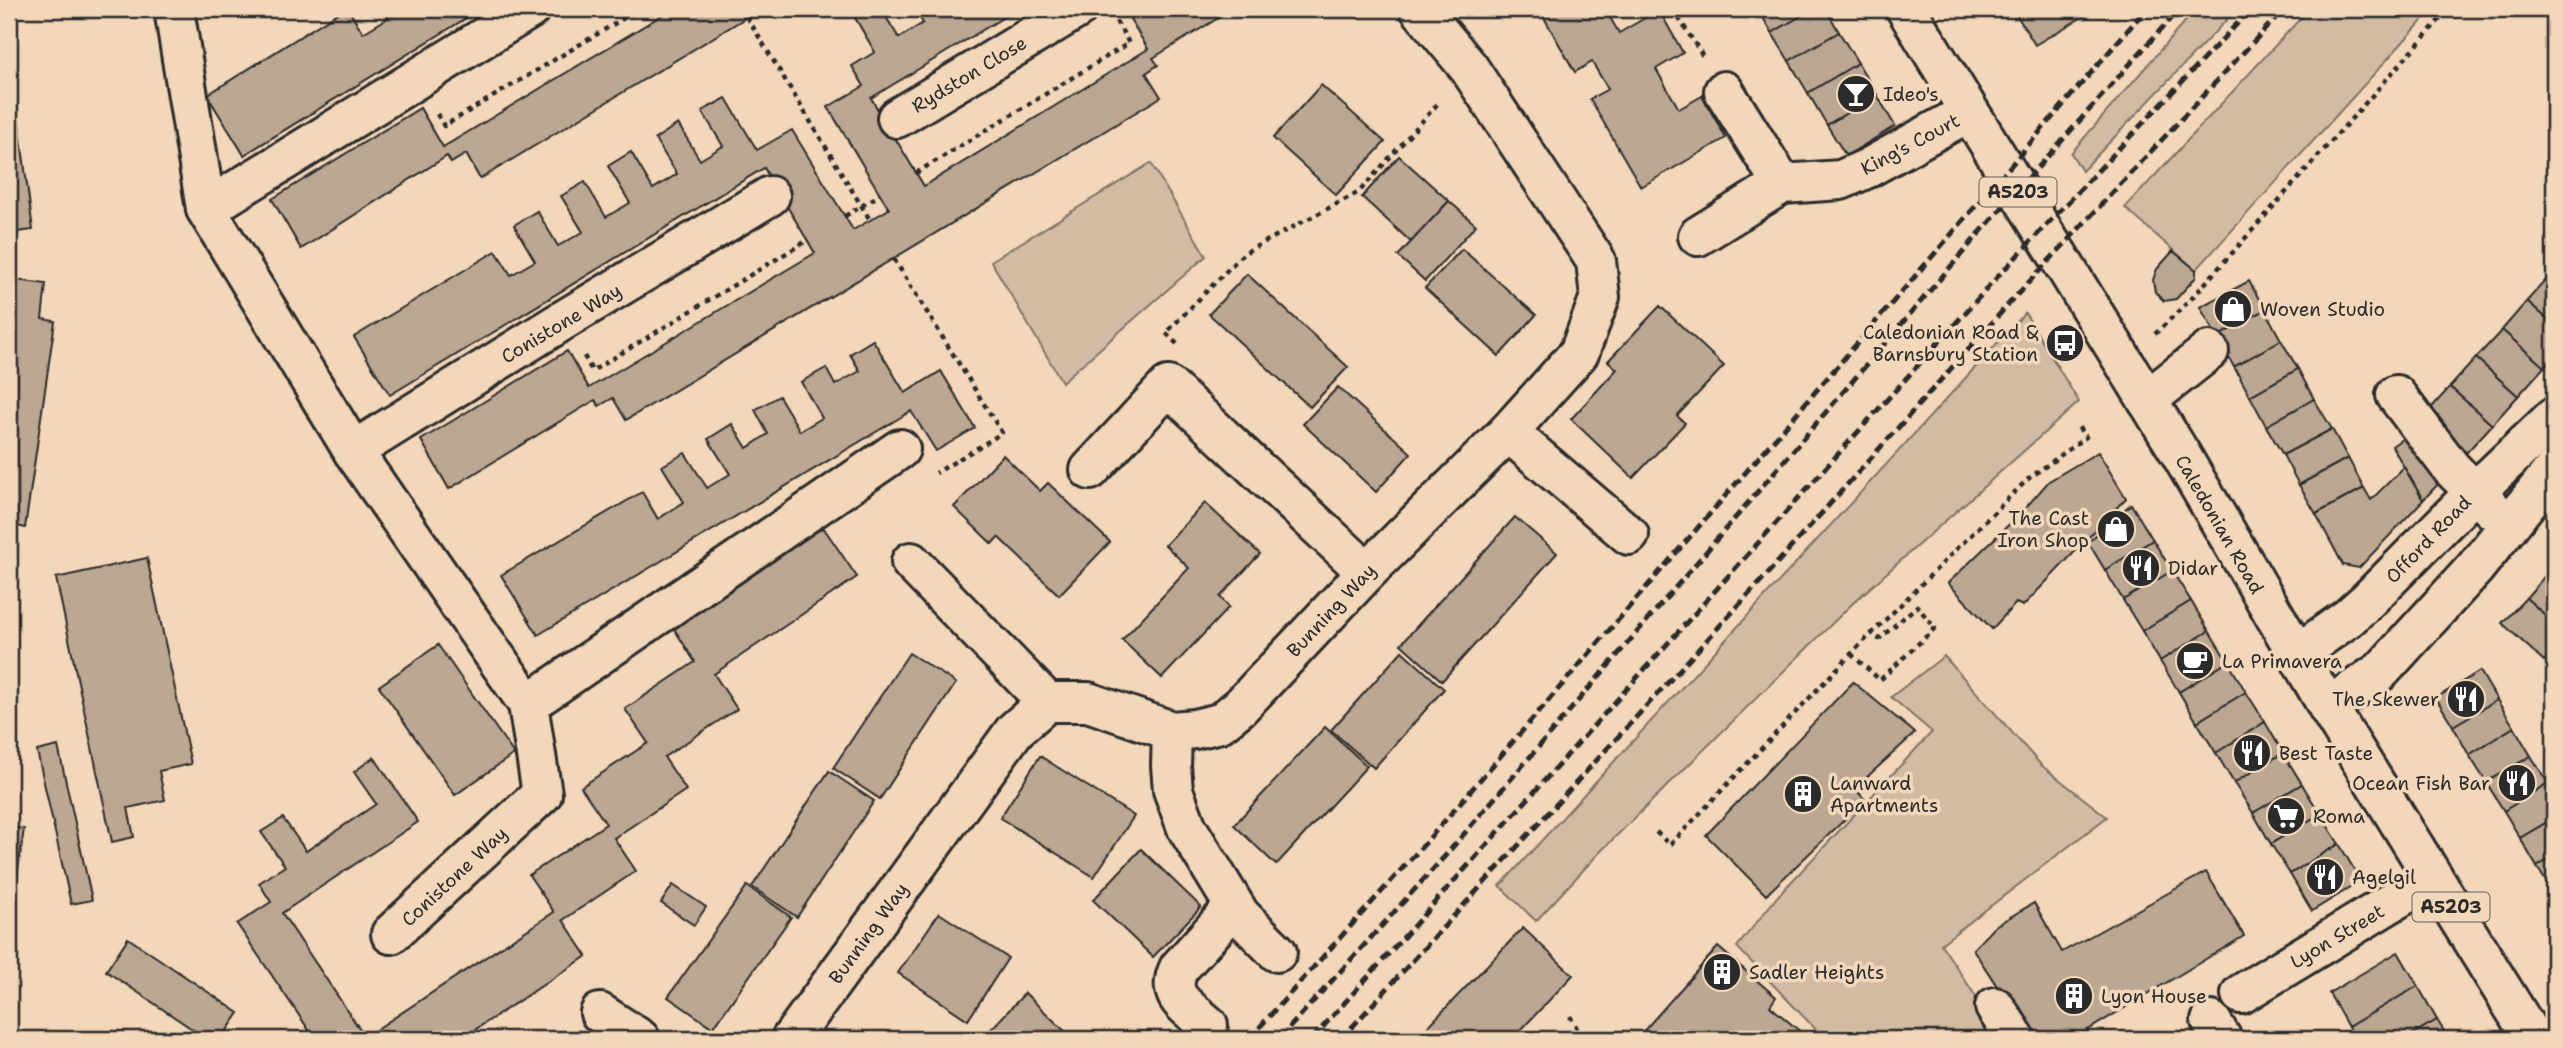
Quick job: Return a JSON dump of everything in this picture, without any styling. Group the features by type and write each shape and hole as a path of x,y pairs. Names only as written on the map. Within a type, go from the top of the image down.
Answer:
{"street":[{"name":"Conistone Way","path":"174,9 206,209 353,451 528,704 542,794 391,934"},
{"path":"206,209 530,9"},
{"name":"Rydston Close","path":"897,118 1077,9"},
{"name":"Bunning Way","path":"791,1039 1015,730 1047,702 1088,702 1172,731 1220,723 1240,707 1367,572 1508,432 1579,353 1600,297 1596,261 1469,68 1420,9"},
{"name":"Caledonian Road","path":"1906,9 2147,400 2328,707 2533,1039"},
{"path":"1724,92 1782,184"},
{"name":"King's Court","path":"1698,236 1782,184 1841,180 1969,112"},
{"name":"Conistone Way","path":"353,451 562,321 771,196"},
{"path":"2147,400 2209,351"},
{"path":"1090,470 1168,386 1367,572"},
{"path":"2396,395 2452,469 2510,526"},
{"name":"Offord Road","path":"2297,654 2366,602 2474,492 2554,417"},
{"path":"1508,432 1629,535"},
{"path":"528,704 900,449"},
{"path":"2328,707 2381,671 2475,568 2554,469"},
{"path":"911,562 1047,702"},
{"path":"1172,731 1173,790 1187,828 1234,907 1277,952"},
{"name":"Lyon Street","path":"2241,994 2433,877"},
{"path":"1208,1025 1179,998 1173,988 1174,979 1179,968 1234,907"},
{"path":"1995,1007 2016,1039"},
{"path":"600,1013 640,1039"}],"path":[{"path":"415,78 444,126 639,9"},
{"path":"1673,9 1724,92"},
{"path":"2125,364 2192,298 2449,9"},
{"path":"747,17 870,220"},
{"path":"916,173 1129,43 1115,20"},
{"path":"1168,386 1182,349 1166,333 1244,253 1359,192 1469,68"},
{"path":"845,216 881,194"},
{"path":"562,321 592,370 808,240"},
{"path":"894,259 1002,433 921,482 900,449"},
{"path":"1656,832 1670,845 1851,654 2028,479 2086,438 2076,424"},
{"path":"1851,654 1880,680 1935,628 1917,606 1879,639 1872,633"},
{"path":"1570,1016 1583,1039"}],"shaded area":[{"path":"2196,9 2237,9 2082,171 2071,153"},
{"path":"2309,9 2433,9 2196,270 2125,208"},
{"path":"1151,163 1206,256 1062,382 991,261"},
{"path":"2025,313 2079,402 1854,602 1599,853 1536,921 1500,886"},
{"path":"1944,656 2041,765 2107,817 1941,944 2004,1039 1825,1039 1737,947 1777,897 1932,732 1891,697"}],"building":[{"path":"348,9 363,33 388,18 383,9 481,9 244,155 207,95"},
{"path":"666,9 760,9 480,179 466,154 451,163 447,156 301,249 272,199 420,108 443,147 667,12"},
{"path":"866,9 881,9 899,38 923,23 914,9 1017,9 871,98 924,186 1148,49 1124,9 1233,9 1153,58 1158,65 1146,73 1161,97 626,420 613,398 599,406 595,400 449,489 421,440 567,351 589,388 815,253 764,168 390,395 354,337 496,251 511,275 535,261 514,225 537,211 558,246 583,232 561,196 585,182 606,217 630,203 608,166 631,152 653,189 677,174 655,139 678,124 700,160 723,146 702,111 726,98 757,150 792,130 853,230 889,209 828,107 864,86 852,66 875,52 854,16"},
{"path":"1556,9 1605,9 1619,33 1659,10 1683,53 1656,69 1679,109 1702,96 1726,138 1641,187 1590,99 1608,89 1592,62 1575,72 1543,16"},
{"path":"1758,9 1813,9 1772,33"},
{"path":"1813,9 1826,9 1839,32 1789,61 1772,33"},
{"path":"2013,9 2089,9 2091,12 2035,45"},
{"path":"1839,32 1858,63 1808,93 1789,61"},
{"path":"1858,63 1877,95 1827,125 1808,93"},
{"path":"9,70 12,70 33,230 9,233"},
{"path":"1321,85 1385,142 1336,195 1273,138"},
{"path":"1877,95 1895,126 1846,156 1827,125"},
{"path":"1399,156 1449,201 1411,242 1362,197"},
{"path":"1449,201 1476,225 1425,281 1398,256"},
{"path":"1462,249 1536,315 1499,356 1425,288"},
{"path":"2173,251 2196,270 2196,277 2176,299 2164,301 2155,292 2153,280 2157,269"},
{"path":"2554,273 2554,325 2527,301"},
{"path":"1247,274 1348,367 1310,407 1209,314"},
{"path":"9,279 46,284 42,319 55,321 25,528 11,524 9,542"},
{"name":"Woven Studio","path":"2249,281 2265,310 2217,337 2200,307"},
{"path":"2527,301 2554,325 2554,355 2544,367 2502,330"},
{"path":"1660,306 1724,366 1677,416 1685,423 1633,478 1571,419 1617,369 1608,361"},
{"path":"2265,310 2281,340 2234,367 2217,337"},
{"path":"2502,330 2544,367 2518,396 2476,358"},
{"path":"873,340 905,393 941,371 975,428 936,451 911,411 538,635 501,575 642,492 658,519 684,502 662,466 685,453 707,488 730,474 708,439 732,424 747,448 768,434 755,410 779,396 800,431 822,418 801,382 826,368 835,385 860,371 850,354"},
{"path":"2281,340 2298,369 2250,396 2234,367"},
{"path":"2476,358 2518,396 2492,425 2450,387"},
{"path":"2298,369 2314,399 2266,426 2250,396"},
{"path":"1338,387 1411,453 1376,492 1303,424"},
{"path":"2450,387 2492,425 2466,453 2424,416"},
{"path":"2314,399 2332,429 2283,455 2266,426"},
{"path":"2332,429 2348,458 2299,485 2283,455"},
{"path":"2415,430 2442,480 2423,500 2392,446"},
{"path":"2098,452 2126,498 2023,606 2016,603 1992,629 1948,583 2022,512 2049,481"},
{"path":"1003,455 1040,491 1048,483 1110,542 1059,595 998,537 992,544 954,507"},
{"path":"2348,458 2364,488 2316,514 2299,485"},
{"path":"2404,467 2423,500 2359,568 2343,565 2316,514 2364,488 2371,500"},
{"path":"1205,503 1260,554 1220,597 1229,607 1162,678 1122,640 1189,568 1165,545"},
{"path":"2131,504 2153,540 2105,570 2088,542"},
{"path":"1515,517 1557,553 1442,681 1401,644"},
{"path":"823,527 857,577 714,674 737,709 664,757 686,790 614,838 636,871 563,920 587,956 461,1039 362,1039 554,912 529,875 606,824 581,787 648,743 625,709 695,662 673,627"},
{"path":"2153,540 2172,571 2123,600 2105,570"},
{"path":"147,558 191,764 159,771 165,800 128,808 134,837 112,842 56,578"},
{"path":"2172,571 2191,601 2142,631 2123,600"},
{"path":"2549,571 2554,577 2554,623 2526,598"},
{"path":"2526,598 2554,623 2554,650 2544,661 2502,623"},
{"path":"2191,601 2209,631 2160,661 2142,631"},
{"path":"2209,631 2228,662 2179,692 2160,661"},
{"path":"438,645 514,754 455,795 379,686"},
{"path":"1402,651 1444,689 1374,768 1331,730"},
{"path":"909,653 956,683 880,799 833,768"},
{"path":"2228,662 2246,692 2197,722 2179,692"},
{"name":"The Skewer","path":"2480,671 2497,700 2453,726 2436,698"},
{"name":"Lanward Apartments","path":"1853,682 1915,733 1855,788 1865,800 1766,895 1706,835"},
{"path":"2246,692 2265,722 2216,753 2197,722"},
{"path":"2497,700 2514,727 2469,755 2453,726"},
{"path":"2265,722 2283,753 2234,783 2216,753"},
{"path":"1325,727 1367,766 1276,865 1234,825"},
{"path":"2514,727 2531,756 2486,782 2469,755"},
{"path":"58,746 92,900 71,904 37,751"},
{"path":"2283,753 2302,784 2253,813 2234,783"},
{"path":"1040,756 1134,816 1094,877 1000,818"},
{"name":"Ocean Fish Bar","path":"2531,756 2548,783 2504,811 2486,782"},
{"path":"374,757 418,822 282,913 361,1031 349,1039 315,1039 237,924 271,902 259,883 285,866 261,832 283,818 306,851 376,804 354,772"},
{"path":"829,771 874,801 797,917 752,887"},
{"path":"2548,783 2554,794 2554,818 2520,838 2504,811"},
{"path":"2302,784 2320,814 2271,844 2253,813"},
{"path":"2320,814 2339,844 2290,874 2271,844"},
{"path":"2554,818 2554,856 2537,867 2520,838"},
{"path":"9,827 24,829 9,931"},
{"path":"2339,844 2361,881 2312,911 2290,874"},
{"path":"1141,849 1201,907 1153,957 1093,900"},
{"path":"2554,856 2554,894 2537,867"},
{"name":"Lyon House","path":"2206,872 2244,936 2073,1039 2031,1039 1973,949 1995,926 2034,903 2062,952"},
{"path":"673,885 706,907 694,925 661,903"},
{"path":"747,886 791,917 713,1028 668,997"},
{"path":"939,913 1008,958 968,1020 898,973"},
{"path":"1523,928 1573,975 1519,1032 1525,1037 1416,1039"},
{"path":"128,938 239,1013 221,1039 207,1039 106,971"},
{"name":"Sadler Heights","path":"1718,947 1776,997 1770,1006 1809,1039 1646,1039 1641,1034"},
{"path":"2398,952 2418,986 2348,1027 2329,993"},
{"path":"2418,986 2437,1020 2404,1039 2356,1039 2348,1027"},
{"path":"1025,993 1073,1039 982,1039"},
{"path":"2437,1020 2449,1039 2404,1039"}],"railway":[{"path":"1249,1039 1428,840 2146,9"},
{"path":"1279,1039 1445,856 1977,236 2179,9"},
{"path":"1312,1039 2000,274 2251,9"},
{"path":"1341,1039 1760,582 2015,297 2284,9"}],"place":[{"name":"Ideo's","path":"1856,94"},
{"name":"Woven Studio","path":"2233,309"},
{"name":"Caledonian Road & Barnsbury Station","path":"2065,343"},
{"name":"The Cast Iron Shop","path":"2116,529"},
{"name":"Didar","path":"2141,568"},
{"name":"La Primavera","path":"2195,661"},
{"name":"The Skewer","path":"2466,699"},
{"name":"Best Taste","path":"2252,753"},
{"name":"Ocean Fish Bar","path":"2517,783"},
{"name":"Lanward Apartments","path":"1803,794"},
{"name":"Roma","path":"2286,816"},
{"name":"Agelgil","path":"2325,877"},
{"name":"Sadler Heights","path":"1722,972"},
{"name":"Lyon House","path":"2074,996"}]}
